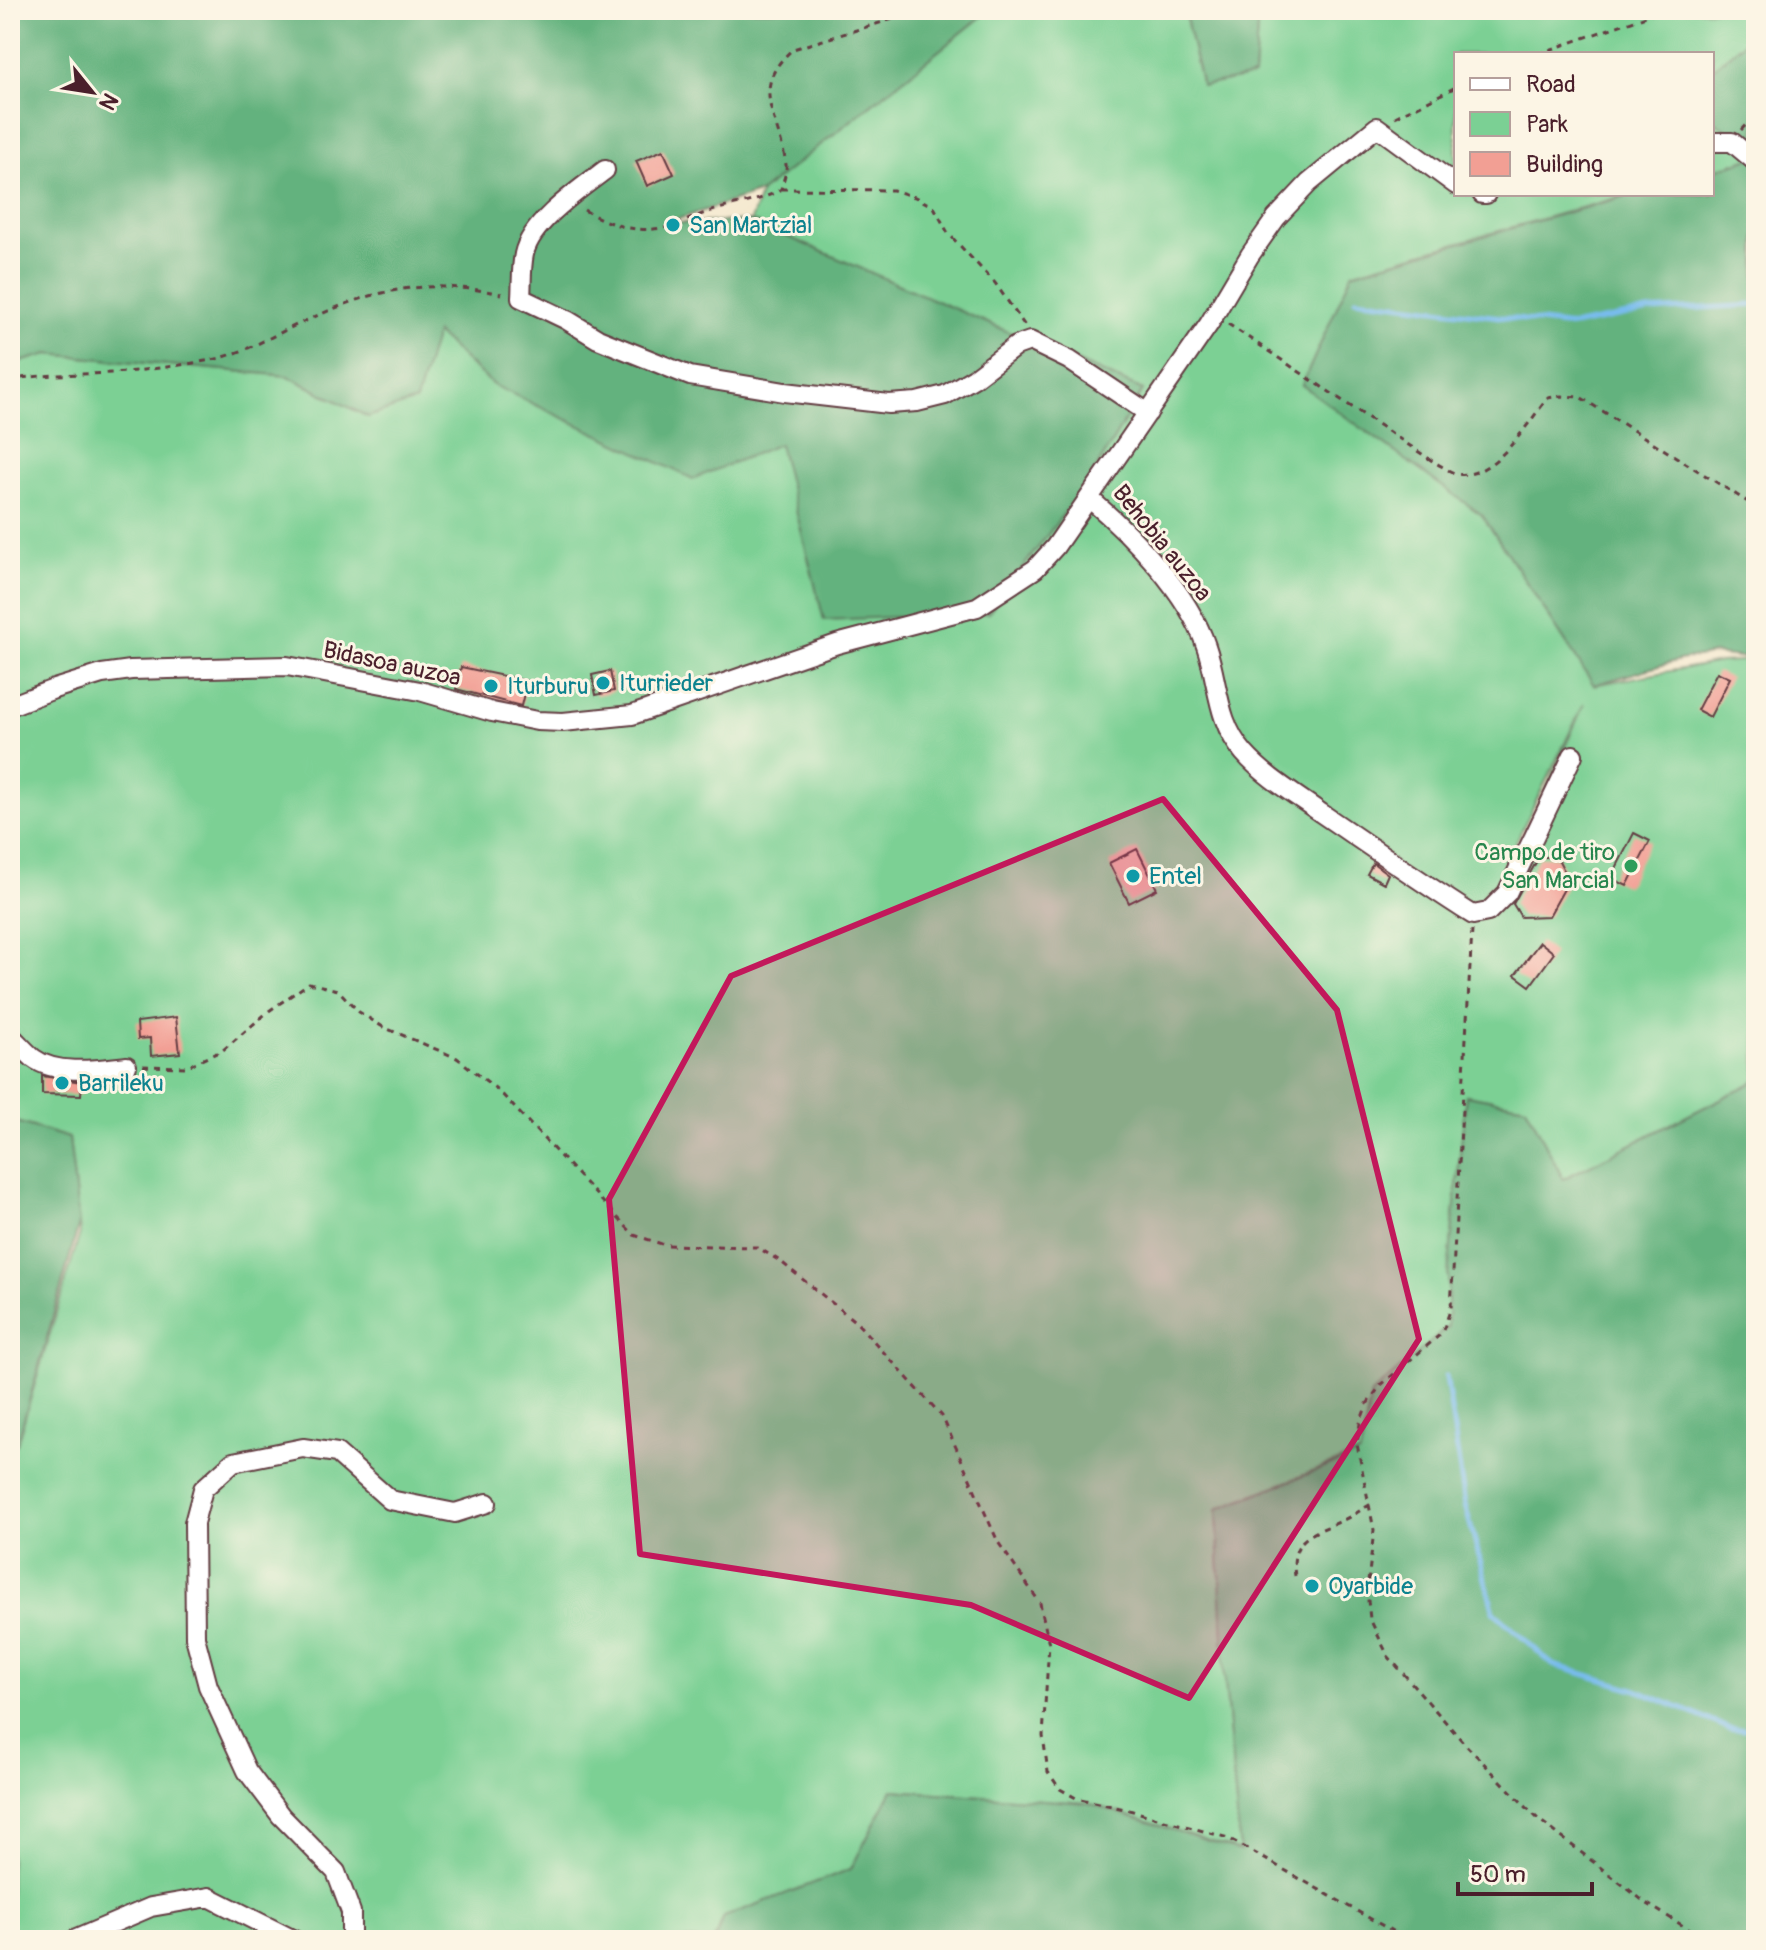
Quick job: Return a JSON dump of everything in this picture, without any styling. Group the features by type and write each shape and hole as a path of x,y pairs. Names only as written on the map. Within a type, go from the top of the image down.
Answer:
{"street":[{"path":"1377,127 1454,184"},
{"name":"Behobia auzoa","path":"1377,127 1309,183 1276,218 1090,499 1113,519 1188,609 1206,646 1216,695 1229,730 1244,754 1280,784 1473,915"},
{"path":"1714,142 1732,142 1756,162"},
{"path":"605,170 568,198 529,242 524,253 521,298 598,339 690,376 785,392 889,404 917,402 945,395 974,378 1016,346 1030,341 1059,354 1148,413"},
{"name":"Bidasoa auzoa","path":"10,706 54,689 117,672 287,666 420,691 492,712 537,721 563,722 632,715 837,644 977,607 1035,569 1090,499"},
{"path":"1473,915 1488,912 1507,893 1573,755"},
{"path":"10,1035 34,1059 49,1066 94,1069 127,1066"},
{"path":"347,1940 351,1936 351,1912 336,1872 281,1816 247,1771 208,1686 195,1637 194,1523 203,1489 233,1462 303,1448 337,1453 390,1500 455,1513 487,1503"},
{"path":"74,1940 151,1907 209,1897 294,1940"}],"path":[{"path":"781,189 787,167 769,101 770,75 778,62 793,49 923,10"},
{"path":"1544,52 1663,10"},
{"path":"1377,127 1454,88"},
{"path":"568,198 604,221 628,229 663,228 707,212 765,199 781,189 893,190 934,207 948,233 995,283 1027,329 1030,341"},
{"path":"10,380 125,372 214,360 336,307 384,291 434,285 521,298"},
{"path":"1214,315 1434,462 1457,474 1485,469 1500,458 1548,398 1580,397 1756,507"},
{"path":"1473,915 1451,1308 1442,1333 1381,1385 1367,1404 1360,1423 1357,1444 1374,1530 1367,1591 1370,1619 1388,1656 1464,1743 1537,1818 1646,1903 1706,1940"},
{"path":"127,1066 186,1067 223,1050 269,1011 309,983 338,990 359,1012 383,1027 457,1058 499,1091 634,1235 665,1245 757,1247 780,1261 857,1323 942,1416 998,1542 1040,1603 1049,1644 1043,1736 1048,1772 1060,1789 1076,1798 1228,1838 1408,1940"},
{"path":"1295,1576 1293,1559 1301,1542 1318,1529 1343,1520 1371,1504"}],"highlighted area":[{"path":"1163,799 1337,1010 1419,1339 1189,1698 971,1605 640,1554 609,1199 731,976"}],"green space":[{"path":"10,10 990,10 761,192 666,223 751,221 1143,390 1090,479 988,613 824,620 779,444 693,479 493,385 436,333 416,401 368,417 288,376 48,354 10,365"},
{"path":"990,10 1184,10 1202,86 1254,76 1258,10 1756,10 1756,32 1714,67 1714,52 1454,52 1454,196 1623,196 1353,272 1302,385 1482,515 1594,685 1720,662 1756,660 1756,1081 1563,1179 1526,1106 1466,1095 1448,1275 1448,1327 1371,1394 1360,1453 1217,1509 1225,1681 1240,1851 1088,1803 892,1790 851,1869 724,1917 714,1940 10,1940 10,1451 17,1444 80,1233 69,1138 10,1120 10,365 48,354 288,376 368,417 415,400 436,333 493,385 779,444 988,613 1090,479 1143,390 751,221 761,192","holes":["1584,704 1531,823 1500,874"]},
{"path":"1184,10 1258,10 1254,76 1202,86"},
{"path":"1756,32 1756,151 1714,120 1714,67"},
{"path":"1714,120 1756,151 1756,156 1714,170"},
{"path":"1756,156 1756,659 1714,654 1679,660 1594,685 1482,515 1302,385 1352,273 1627,196 1714,196 1714,170"},
{"path":"1756,1081 1756,1940 714,1940 724,1917 851,1869 892,1790 1088,1803 1240,1851 1225,1681 1217,1509 1360,1454 1371,1394 1448,1327 1448,1275 1466,1095 1526,1106 1563,1179"},
{"path":"10,1120 69,1138 79,1224 17,1444 10,1451"}],"building":[{"path":"663,150 674,174 647,186 636,161"},
{"name":"Iturburu","path":"461,667 527,681 521,706 456,689"},
{"name":"Iturrieder","path":"610,671 614,691 596,695 592,675"},
{"path":"1717,672 1730,678 1710,717 1697,710"},
{"path":"1634,833 1650,841 1627,886 1611,878"},
{"name":"Entel","path":"1137,849 1157,889 1129,903 1109,863"},
{"name":"Campo de tiro San Marcial","path":"1539,857 1557,857 1569,880 1549,916 1521,917 1513,904"},
{"path":"1373,863 1388,874 1384,883 1367,874"},
{"path":"1540,942 1554,953 1530,986 1515,975"},
{"path":"176,1017 180,1053 151,1056 150,1038 138,1039 137,1022"},
{"name":"Barrileku","path":"42,1076 82,1082 81,1095 42,1094"}],"waterway":[{"path":"1356,299 1572,326 1648,311 1756,305"},
{"path":"1446,1376 1465,1505 1494,1612 1553,1665 1634,1689 1728,1728 1756,1731"}],"place":[{"name":"San Martzial","path":"673,225"},
{"name":"Iturrieder","path":"603,683"},
{"name":"Iturburu","path":"491,686"},
{"name":"Campo de tiro San Marcial","path":"1631,866"},
{"name":"Entel","path":"1133,876"},
{"name":"Barrileku","path":"62,1083"},
{"name":"Oyarbide","path":"1312,1586"}]}
